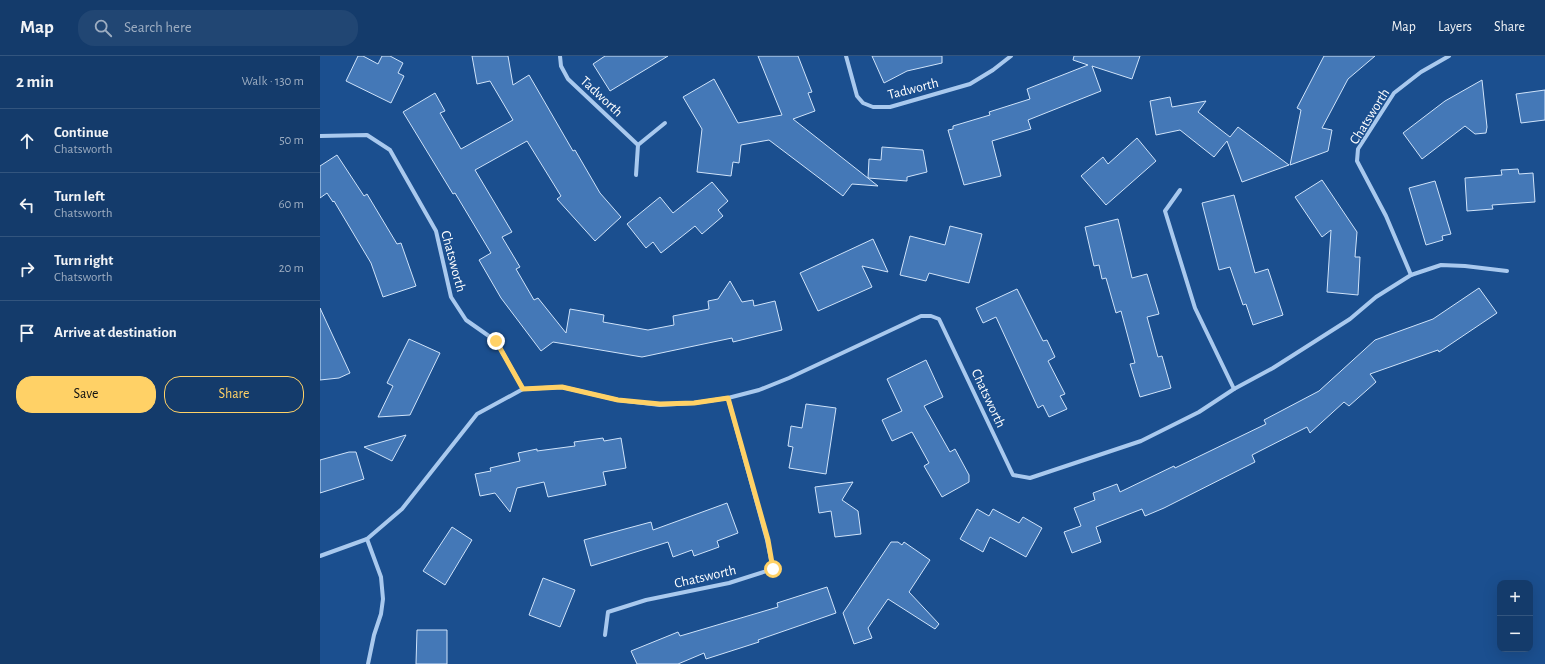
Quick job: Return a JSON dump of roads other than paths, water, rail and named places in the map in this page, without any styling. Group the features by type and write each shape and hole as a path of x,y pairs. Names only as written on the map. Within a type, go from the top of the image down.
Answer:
{"street":[{"name":"Tadworth","path":"560,56 562,66 568,79 638,146"},
{"name":"Tadworth","path":"846,56 857,96 863,103 873,107 890,107 970,84 993,70 1011,56"},
{"name":"Chatsworth","path":"1411,275 1386,216 1357,161 1358,149 1394,93 1421,72 1450,56"},
{"path":"636,175 638,146 665,123"},
{"name":"Chatsworth","path":"320,136 368,135 390,150 436,232 451,297 466,320 496,341 523,389"},
{"path":"1180,190 1165,211 1195,308 1234,389"},
{"name":"Chatsworth","path":"320,556 367,538 402,509 477,414 523,389 562,387 618,400 660,404 694,403 728,398 764,388 921,316 931,316 939,319 1013,475 1030,478 1141,441 1198,412 1234,389 1273,368 1350,319 1376,297 1411,275 1441,265 1466,266 1507,271"},
{"name":"Chatsworth","path":"605,635 608,612 646,600 729,583 773,569 768,540 728,398"},
{"path":"367,538 381,577 382,599 381,614 374,635 368,664"}]}
